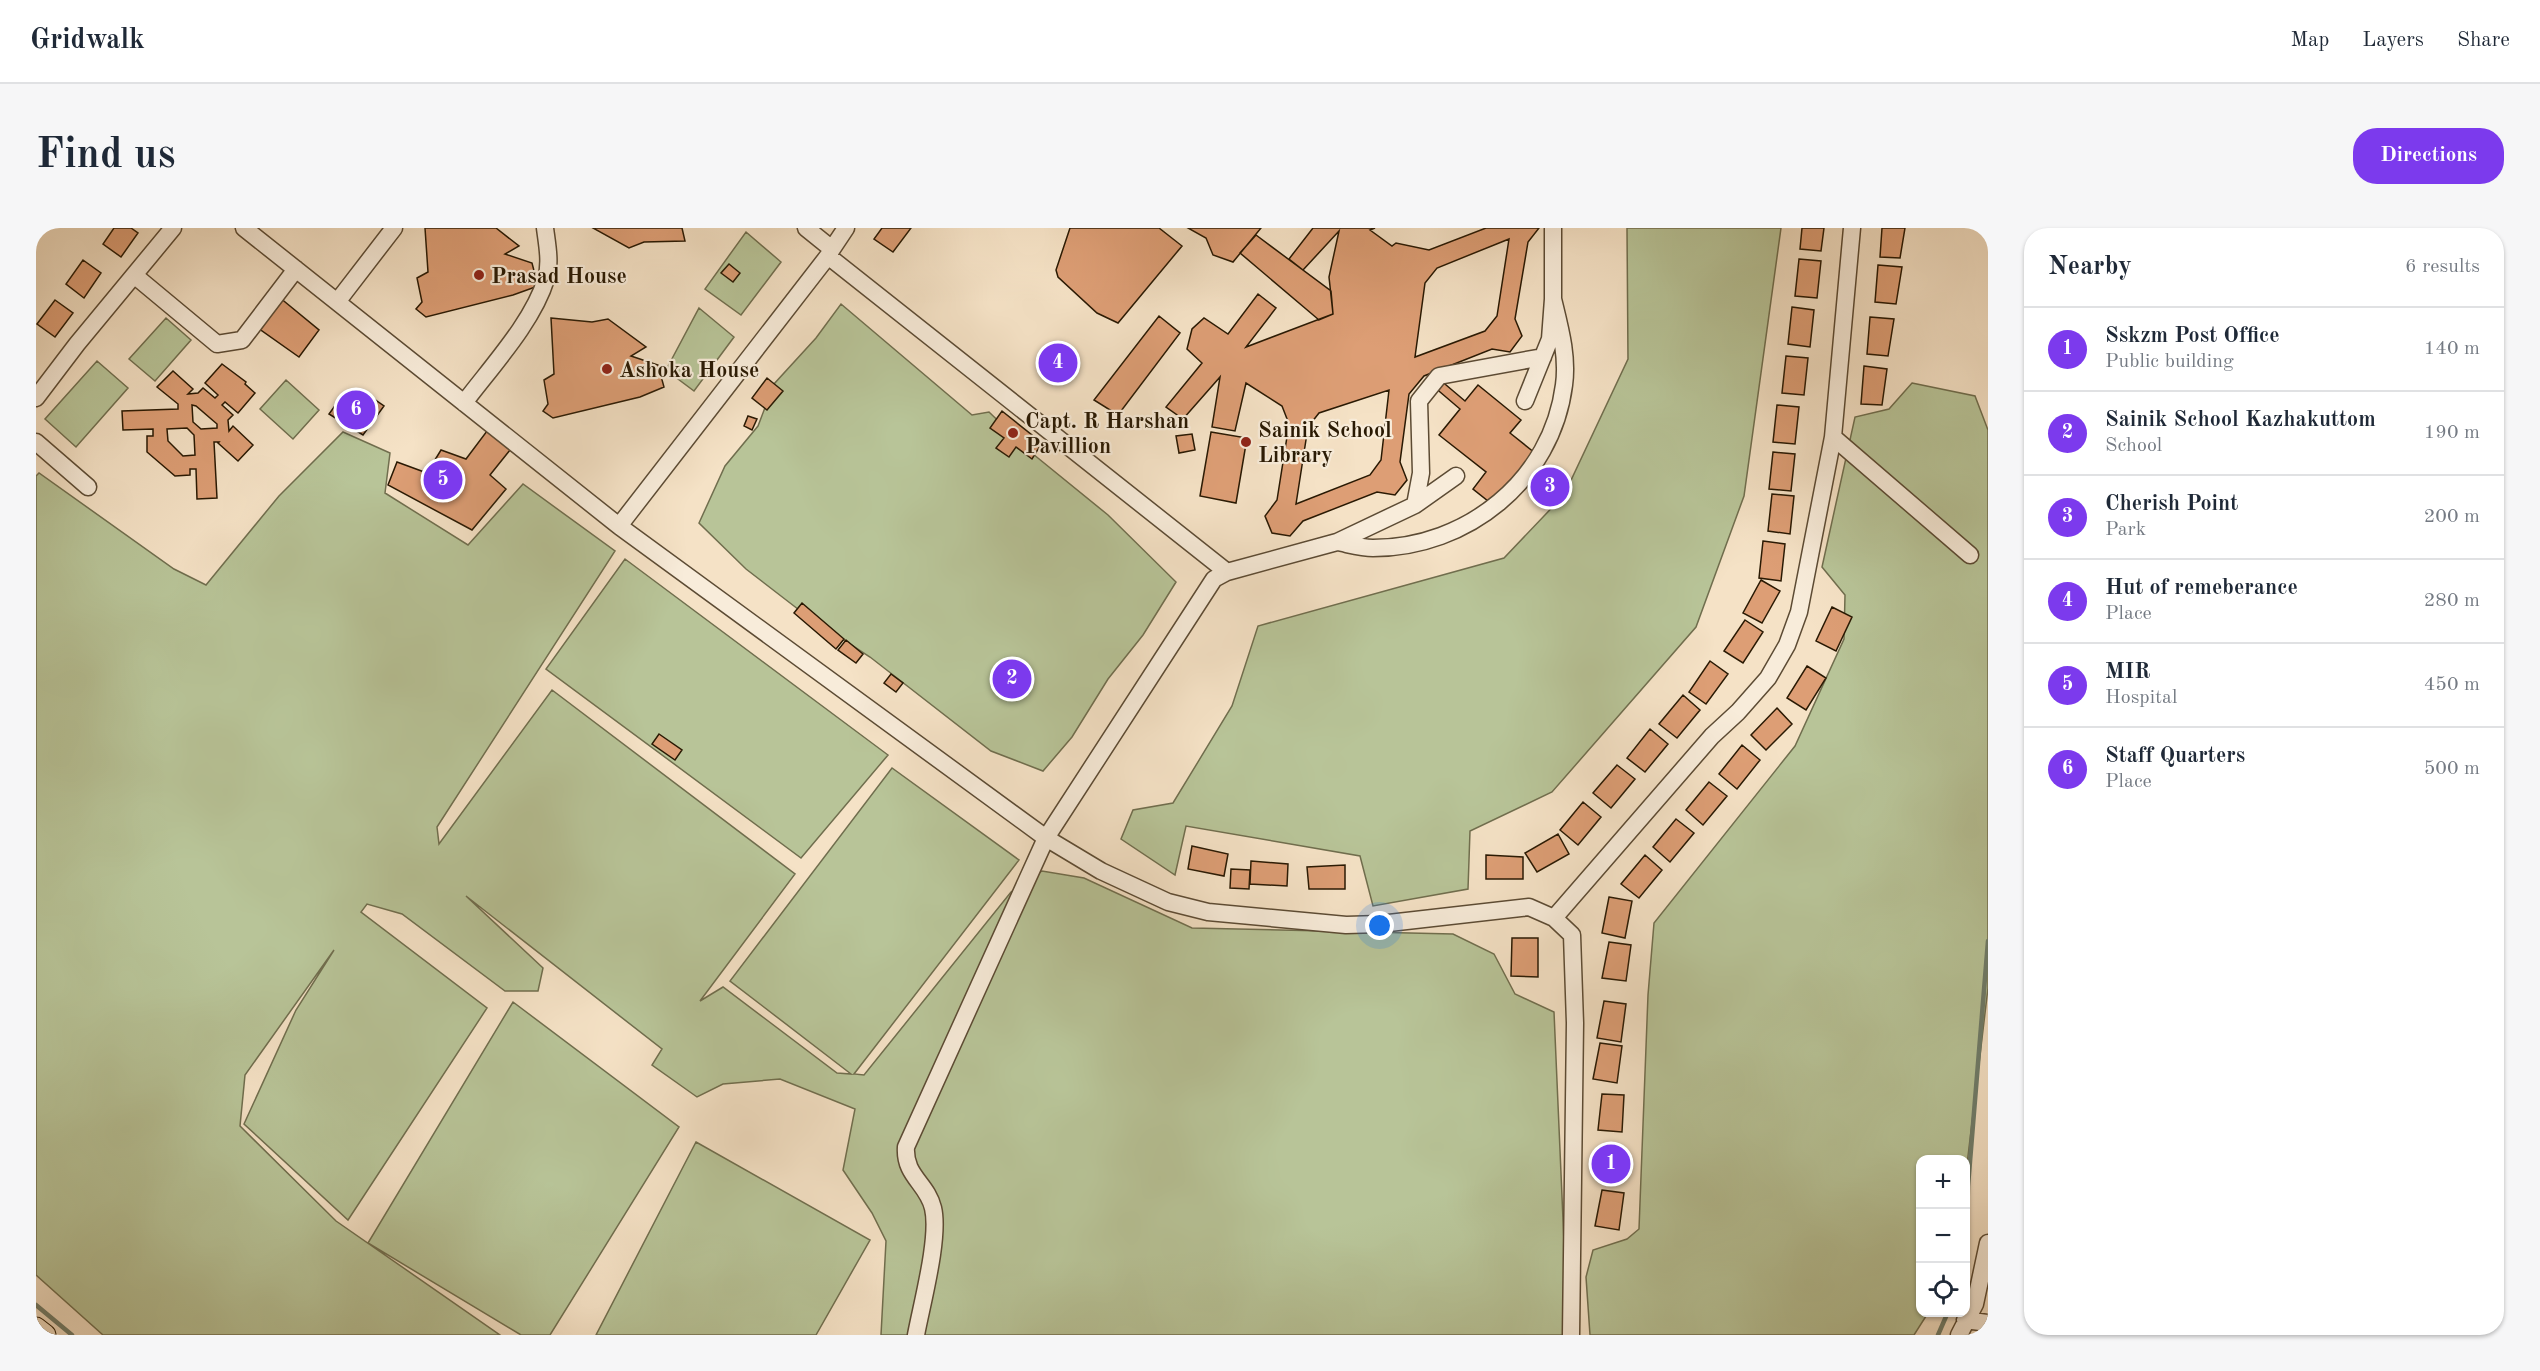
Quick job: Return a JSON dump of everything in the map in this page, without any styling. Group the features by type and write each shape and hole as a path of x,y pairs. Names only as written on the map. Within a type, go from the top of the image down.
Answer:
{"main road":[{"path":"36,1328 45,1335"}],"street":[{"path":"36,398 173,228"},
{"path":"244,228 619,526 1046,838 1101,871 1168,902 1208,912 1346,925 1380,924 1529,907 1554,918 1572,935 1575,1023 1571,1335"},
{"path":"337,302 394,228"},
{"path":"464,403 517,331 547,278 548,248 545,228"},
{"path":"806,228 830,252 1227,572"},
{"path":"619,526 830,252 846,228"},
{"path":"1525,401 1550,339 1553,228"},
{"path":"1554,918 1712,736 1738,712 1768,678 1787,645 1799,612 1833,437 1852,228"},
{"path":"134,275 218,344 242,339 296,269"},
{"path":"1337,542 1370,549 1404,546 1437,538 1469,524 1498,505 1526,476 1545,448 1556,420 1564,385 1565,356 1552,300"},
{"path":"1415,505 1421,473 1419,401 1439,376 1543,357"},
{"path":"1833,437 1970,555"},
{"path":"36,442 88,487"},
{"path":"916,1335 936,1228 933,1207 905,1160 906,1147 1046,838 1214,579 1227,572 1337,542 1415,505 1456,476"},
{"path":"1962,1328 1975,1304 1988,1245"},
{"path":"1962,1328 1988,1323"}],"green space":[{"path":"1627,228 1781,228 1744,496 1696,627 1552,792 1470,831 1468,889 1373,906 1360,856 1186,826 1175,875 1121,839 1133,810 1173,803 1232,706 1258,626 1504,558 1564,495 1628,359"},
{"path":"746,232 781,262 741,315 705,289"},
{"path":"841,304 972,415 989,412 1033,454 1108,515 1176,582 1143,635 1108,679 1072,737 1043,771 991,751 870,657 803,613 746,569 699,523 725,466 758,426 774,384 816,338"},
{"path":"699,308 734,337 694,391 666,370"},
{"path":"166,318 191,340 155,381 129,359"},
{"path":"97,361 128,388 76,447 45,419"},
{"path":"286,380 319,410 293,439 260,409"},
{"path":"1912,383 1975,396 1988,430 1988,988 1968,1155 1916,1155 1916,1317 1925,1317 1914,1335 1590,1335 1586,1277 1593,1250 1627,1239 1639,1229 1648,995 1654,923 1795,746 1844,639 1845,595 1822,567 1855,417 1889,409"},
{"path":"343,432 390,453 385,493 468,545 523,484 615,551 437,827 439,844 552,690 795,874 700,1001 723,987 837,1073 851,1074 730,981 892,768 1019,860 854,1074 864,1075 1011,892 1042,871 1084,878 1192,928 1453,934 1494,954 1515,994 1554,1012 1568,1335 881,1335 886,1241 872,1213 843,1170 855,1109 780,1079 723,1084 697,1097 652,1065 662,1049 466,896 543,968 538,991 505,991 402,914 367,904 361,912 487,1008 348,1220 244,1124 296,1010 334,950 245,1075 240,1126 336,1221 500,1335 103,1335 36,1275 36,476 39,473 174,569 206,585 279,496"},
{"path":"625,559 888,755 801,858 546,669"},
{"path":"513,1002 679,1127 550,1335 521,1335 368,1243"},
{"path":"696,1142 870,1240 816,1335 596,1335"}],"building":[{"path":"114,228 131,228 138,233 121,257 103,244"},
{"name":"Prasad House","path":"425,228 496,228 519,246 505,254 532,263 538,286 513,295 426,317 416,309 422,302 417,278 428,272"},
{"path":"593,228 682,228 685,241 644,242 629,248"},
{"path":"882,228 911,228 893,252 874,239"},
{"path":"1070,228 1159,228 1182,246 1118,323 1097,313 1058,277 1056,270"},
{"path":"1188,228 1261,228 1233,262 1213,255 1206,238"},
{"path":"1313,228 1375,228 1370,230 1392,246 1396,243 1429,250 1486,228 1539,228 1528,242 1515,319 1522,336 1510,352 1492,349 1424,376 1409,394 1400,462 1407,480 1395,495 1377,492 1303,521 1290,536 1272,533 1265,516 1277,500 1289,424 1282,406 1246,383 1235,431 1212,427 1220,377 1183,419 1166,407 1202,363 1187,349 1192,329 1204,318 1228,334 1258,294 1276,308 1246,347 1333,314 1329,277 1339,231 1303,270 1289,259","holes":["1509,239 1497,316 1485,331 1415,357 1425,283 1437,268","1389,390 1381,460 1370,475 1296,504 1308,427 1319,413"]},
{"path":"1802,228 1824,228 1821,251 1800,249"},
{"path":"1882,228 1905,228 1900,258 1880,257"},
{"path":"1256,235 1331,291 1333,314 1319,320 1240,253"},
{"path":"1799,259 1821,261 1817,298 1795,296"},
{"path":"83,260 101,273 84,298 66,284"},
{"path":"729,264 740,273 733,282 721,273"},
{"path":"1878,265 1902,267 1896,304 1875,302"},
{"path":"279,297 319,330 299,357 258,328"},
{"path":"55,300 73,313 55,337 37,324"},
{"path":"1792,307 1814,310 1810,347 1788,344"},
{"path":"1159,316 1180,333 1118,415 1094,400"},
{"path":"1870,317 1894,319 1888,356 1867,354"},
{"name":"Ashoka House","path":"551,318 592,322 608,319 646,347 631,356 658,365 664,387 640,397 553,418 543,411 548,404 544,380 554,374"},
{"path":"1057,352 1071,362 1059,377 1045,365"},
{"path":"1786,356 1808,358 1804,395 1782,393"},
{"path":"222,364 246,382 245,384 255,393 238,413 225,402 222,405 233,415 228,420 229,431 233,426 253,445 238,461 219,442 214,442 217,498 197,499 196,469 190,469 190,475 175,476 147,452 147,436 153,436 153,429 123,430 122,411 178,409 178,404 157,387 173,371 193,389 188,394 198,393 203,388 215,398 218,395 205,383","holes":["192,405 217,424 217,428 201,429 193,422","187,428 194,435 195,455 183,456 168,441 167,429"]},
{"path":"1864,366 1887,369 1882,405 1861,404"},
{"path":"767,378 783,391 767,410 752,398"},
{"path":"1439,379 1465,401 1478,385 1521,420 1510,433 1535,453 1493,505 1473,489 1486,472 1439,435 1460,409 1433,386"},
{"path":"364,392 384,406 363,435 329,414 342,396 355,405"},
{"path":"1777,405 1799,407 1795,444 1773,442"},
{"name":"Capt. R Harshan Pavillion","path":"1002,411 1042,443 1032,459 1016,447 1009,457 996,448 1004,438 990,428"},
{"path":"748,416 757,419 752,430 744,426"},
{"path":"487,431 510,450 490,475 506,489 472,530 388,485 397,462 427,473 441,450 466,459"},
{"path":"1211,432 1247,438 1236,503 1200,496"},
{"path":"1192,434 1195,450 1179,453 1176,436"},
{"path":"1773,452 1795,454 1791,491 1769,489"},
{"path":"1772,494 1794,496 1790,534 1768,531"},
{"path":"1763,541 1785,544 1781,581 1759,578"},
{"path":"1761,580 1780,591 1762,623 1743,613"},
{"path":"802,603 844,639 836,649 794,613"},
{"path":"1832,607 1852,617 1836,651 1816,641"},
{"path":"1745,620 1763,632 1743,663 1724,651"},
{"path":"846,640 863,654 856,663 838,650"},
{"path":"1710,661 1728,674 1706,704 1689,692"},
{"path":"1807,666 1826,678 1806,710 1787,698"},
{"path":"891,674 903,683 896,692 884,683"},
{"path":"1683,695 1700,710 1677,738 1659,724"},
{"path":"1777,708 1792,724 1766,750 1751,735"},
{"path":"1650,729 1668,744 1645,772 1627,758"},
{"path":"659,734 682,750 675,760 652,744"},
{"path":"1742,745 1760,760 1737,789 1719,774"},
{"path":"1617,765 1635,779 1611,808 1593,793"},
{"path":"1709,782 1727,796 1703,825 1686,810"},
{"path":"1583,802 1601,817 1578,845 1560,830"},
{"path":"1676,819 1694,833 1670,862 1653,847"},
{"path":"1558,834 1569,854 1537,872 1525,853"},
{"path":"1192,846 1228,854 1224,876 1188,869"},
{"path":"1486,855 1523,857 1523,879 1486,879"},
{"path":"1645,855 1662,870 1639,898 1621,884"},
{"path":"1251,861 1288,864 1287,886 1250,884"},
{"path":"1345,865 1345,889 1309,889 1307,867"},
{"path":"1231,869 1250,870 1249,889 1230,888"},
{"path":"1609,897 1632,901 1625,938 1602,933"},
{"path":"1512,938 1538,938 1538,977 1511,976"},
{"path":"1609,942 1631,945 1626,981 1602,978"},
{"path":"1604,1001 1626,1004 1621,1042 1597,1038"},
{"path":"1600,1043 1622,1046 1617,1083 1593,1079"},
{"path":"1602,1094 1624,1095 1622,1132 1598,1130"},
{"path":"1619,1147 1619,1179 1604,1181 1603,1149"},
{"path":"1602,1190 1624,1193 1619,1230 1595,1226"}],"waterway":[{"path":"1966,1263 1968,1186 1988,941"},
{"path":"36,1305 72,1335"},
{"path":"1938,1335 1946,1317"}],"place":[{"name":"Prasad House","path":"479,275"},
{"name":"Hut of remeberance","path":"1058,363"},
{"name":"Ashoka House","path":"607,369"},
{"name":"Staff Quarters","path":"356,410"},
{"name":"Capt. R Harshan Pavillion","path":"1013,433"},
{"name":"Sainik School Library","path":"1246,442"},
{"name":"MIR","path":"443,480"},
{"name":"Cherish Point","path":"1550,487"},
{"name":"Sainik School Kazhakuttom","path":"1012,679"},
{"name":"Sskzm Post Office","path":"1611,1164"}]}
